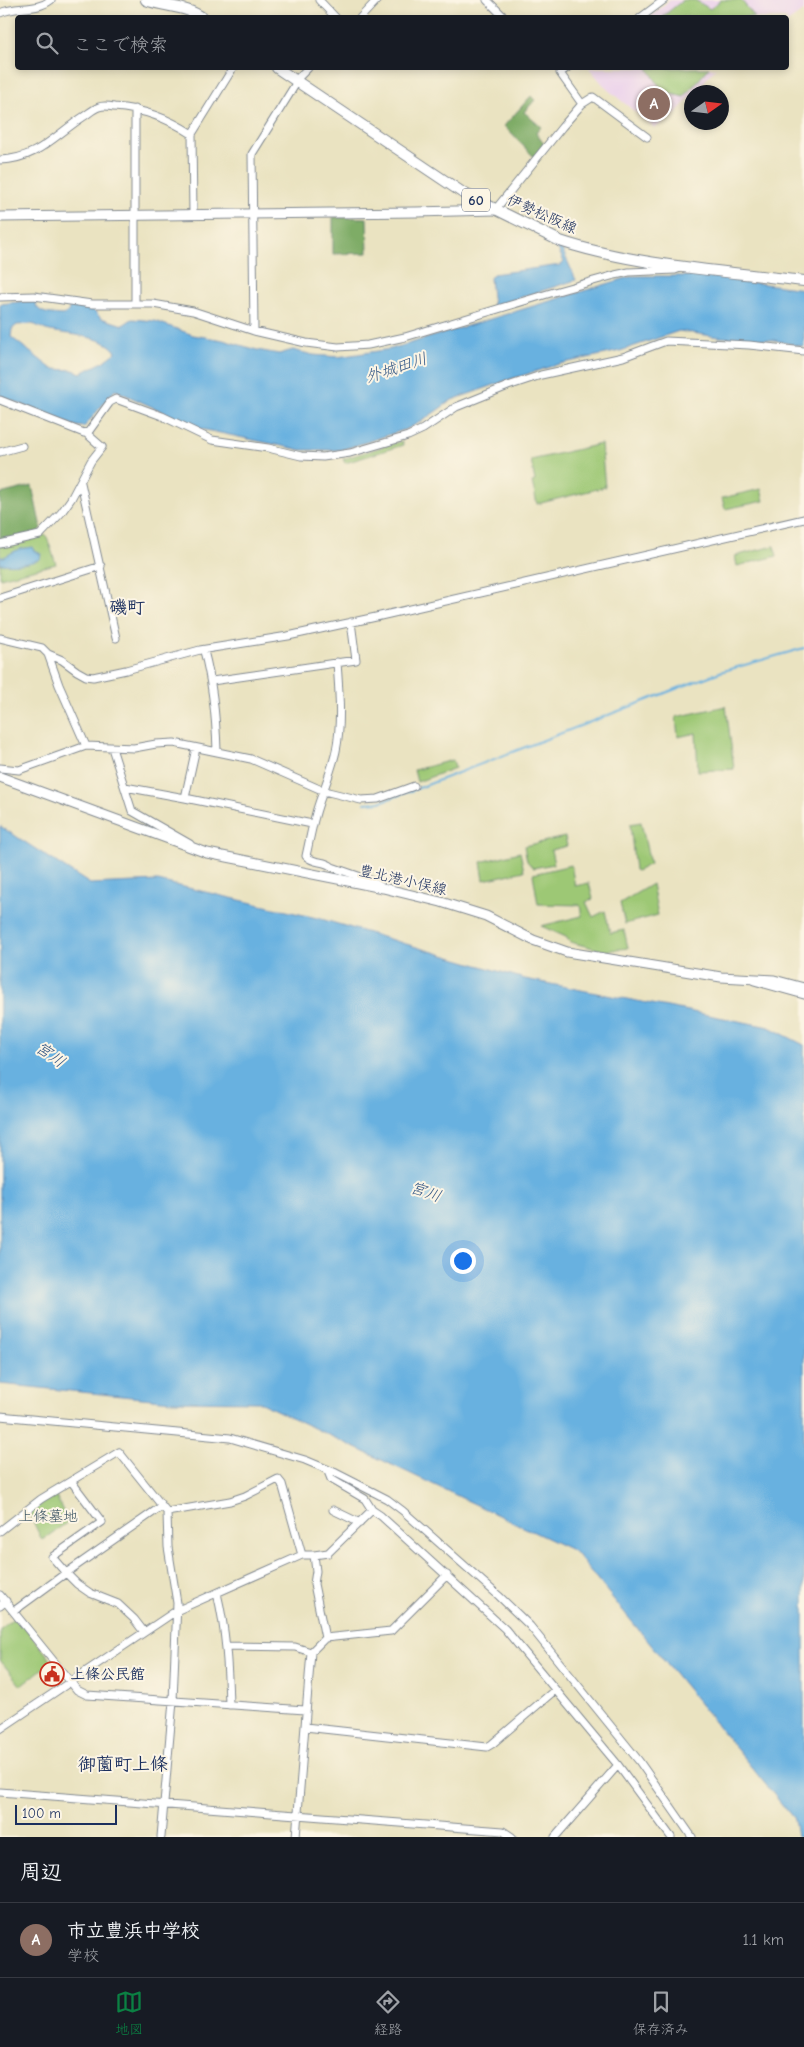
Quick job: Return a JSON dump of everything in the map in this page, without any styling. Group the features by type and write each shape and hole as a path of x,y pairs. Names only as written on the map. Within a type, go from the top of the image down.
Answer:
{"main road":[{"path":"146,0 161,6 170,3 196,15"},
{"name":"伊勢松阪線","path":"280,70 463,193 560,241 576,247 685,266 804,281"},
{"path":"0,217 495,210"},
{"name":"豊北港小俣線","path":"0,777 207,853 383,888 441,902 486,916 533,940 567,952 721,978 774,980 804,988"}],"street":[{"path":"0,13 14,8 24,10 35,8 51,0"},
{"path":"319,0 333,15"},
{"path":"363,15 377,0"},
{"path":"487,0 502,15"},
{"path":"644,15 664,0"},
{"path":"193,215 192,134 232,70"},
{"path":"254,331 252,154 295,86 296,80 306,70"},
{"path":"564,70 560,73 582,104"},
{"path":"495,210 545,146 582,104 593,97 647,137"},
{"path":"0,160 9,160 35,152 46,146 70,126 102,106 135,109 164,118 192,134"},
{"path":"135,109 135,303"},
{"path":"0,297 34,296 92,304 153,304 192,311 254,331 306,343 338,347 368,346 438,328 614,275 628,272 675,270 685,266"},
{"path":"86,433 110,402 116,399 162,416 212,440 268,448 301,456 323,458 350,453 408,436 423,429 456,407 508,386 595,361 623,357 666,341 749,345 804,351"},
{"path":"0,400 81,433 86,433 102,447 91,461 81,483 61,513 40,535 0,544"},
{"path":"0,452 22,446"},
{"path":"81,483 116,638"},
{"path":"0,638 42,648 48,654 62,660 86,676 93,676 126,670 200,650 204,651 351,622 804,519"},
{"path":"0,598 101,566"},
{"path":"212,681 356,660 351,622"},
{"path":"204,651 212,681 216,711 216,751"},
{"path":"48,654 59,685 86,746"},
{"path":"337,662 341,711 336,752 312,824 306,856 309,859 329,864 332,867 370,880 383,888"},
{"path":"0,768 19,770 86,746 134,748 174,743 216,751 267,765 324,791 366,800 378,799 414,786"},
{"path":"112,748 132,811 207,853"},
{"path":"185,798 196,748"},
{"path":"125,787 312,824"},
{"path":"752,980 804,995"},
{"path":"0,1416 230,1438 305,1460 386,1499 403,1511 530,1626 639,1760 692,1837"},
{"path":"0,1532 41,1499 119,1452 164,1509 177,1603 173,1701 161,1837"},
{"path":"327,1469 331,1479 365,1499 372,1510 448,1575 504,1629 618,1766 671,1837"},
{"path":"14,1611 66,1573 164,1509 230,1501 245,1496 278,1479 282,1484 302,1555"},
{"path":"71,1481 104,1521 52,1557 77,1584 90,1593 118,1604 134,1619 144,1632"},
{"path":"333,1510 360,1523"},
{"path":"0,1729 176,1611 302,1555 328,1553 372,1510"},
{"path":"314,1555 316,1571 314,1584 325,1638"},
{"path":"296,1837 311,1652 325,1638 391,1631 448,1575"},
{"path":"217,1593 224,1622 227,1646 229,1705"},
{"path":"0,1595 3,1604 14,1611 70,1681 78,1690 87,1695 305,1710"},
{"path":"227,1646 295,1647 311,1652"},
{"path":"305,1727 487,1746 555,1690"},
{"path":"554,1837 618,1766"},
{"path":"0,1792 503,1831 512,1837"}],"shaded area":[{"path":"670,0 804,0 804,11 789,22 789,15 652,15"},
{"path":"591,70 714,70 701,85 684,85 684,104 676,113 655,128 607,89"}],"green space":[{"path":"683,0 695,0 710,9 721,0 741,0 753,15 664,15"},
{"path":"649,70 707,70 694,85 684,85 684,97 663,92"},
{"path":"531,96 535,100 524,112 541,127 536,133 544,144 534,157 504,126"},
{"path":"333,217 367,218 368,253 333,254"},
{"path":"402,441 403,445 345,463 343,459"},
{"path":"601,444 605,487 537,504 532,482 535,481 531,460"},
{"path":"32,486 41,528 38,532 0,541 0,494"},
{"path":"761,489 764,501 725,509 722,498"},
{"path":"45,535 56,564 0,578 0,546"},
{"path":"774,546 777,556 737,566 735,556"},
{"path":"726,706 734,769 698,771 696,733 678,737 676,717"},
{"path":"453,760 455,768 417,782 414,770"},
{"path":"641,822 650,864 637,871 635,870 630,824"},
{"path":"565,837 567,846 551,850 554,864 533,868 527,861 524,846"},
{"path":"520,852 524,871 484,880 481,862"},
{"path":"571,865 575,886 589,883 593,899 586,902 593,917 605,911 610,933 624,930 628,948 605,951 570,942 566,937 541,926 582,916 580,905 538,904 533,874"},
{"path":"652,884 658,915 625,924 620,903"},
{"name":"上條墓地","path":"55,1494 68,1522 42,1540 28,1511"},
{"path":"16,1616 52,1661 21,1686 0,1660 0,1630"}],"water":[{"path":"653,90 668,111 655,120 641,98"},
{"path":"556,245 561,247 576,280 493,306 490,278 493,274 561,265 564,262"},
{"name":"外城田川","path":"633,276 703,276 804,289 804,347 774,340 719,337 679,331 620,351 559,364 508,380 452,400 407,429 341,450 301,450 201,429 115,390 84,427 75,426 0,396 0,304 37,300 36,306 38,309 48,314 63,315 68,312 70,306 93,310 101,318 123,325 132,319 155,321 193,335 223,340 279,354 293,350 313,355 338,357 391,349","holes":["32,324 46,330 84,336 104,342 116,352 104,361 81,373 73,370 52,369 11,337 12,329 17,325"]},
{"path":"33,547 33,550 41,554 40,559 20,564 0,564 0,557 4,557 19,549"},
{"name":"宮川","path":"0,826 90,884 158,881 321,919 525,979 769,1027 804,1045 804,1837 797,1837 794,1819 574,1551 259,1402 172,1401 0,1384"}],"waterway":[{"path":"365,803 380,802 419,788 720,672 804,648"}],"place":[{"name":"市立豊浜中学校","path":"654,104"},
{"name":"上條公民館","path":"52,1674"}],"district":[{"name":"磯町","path":"127,607"},
{"name":"御薗町上條","path":"123,1764"}]}
